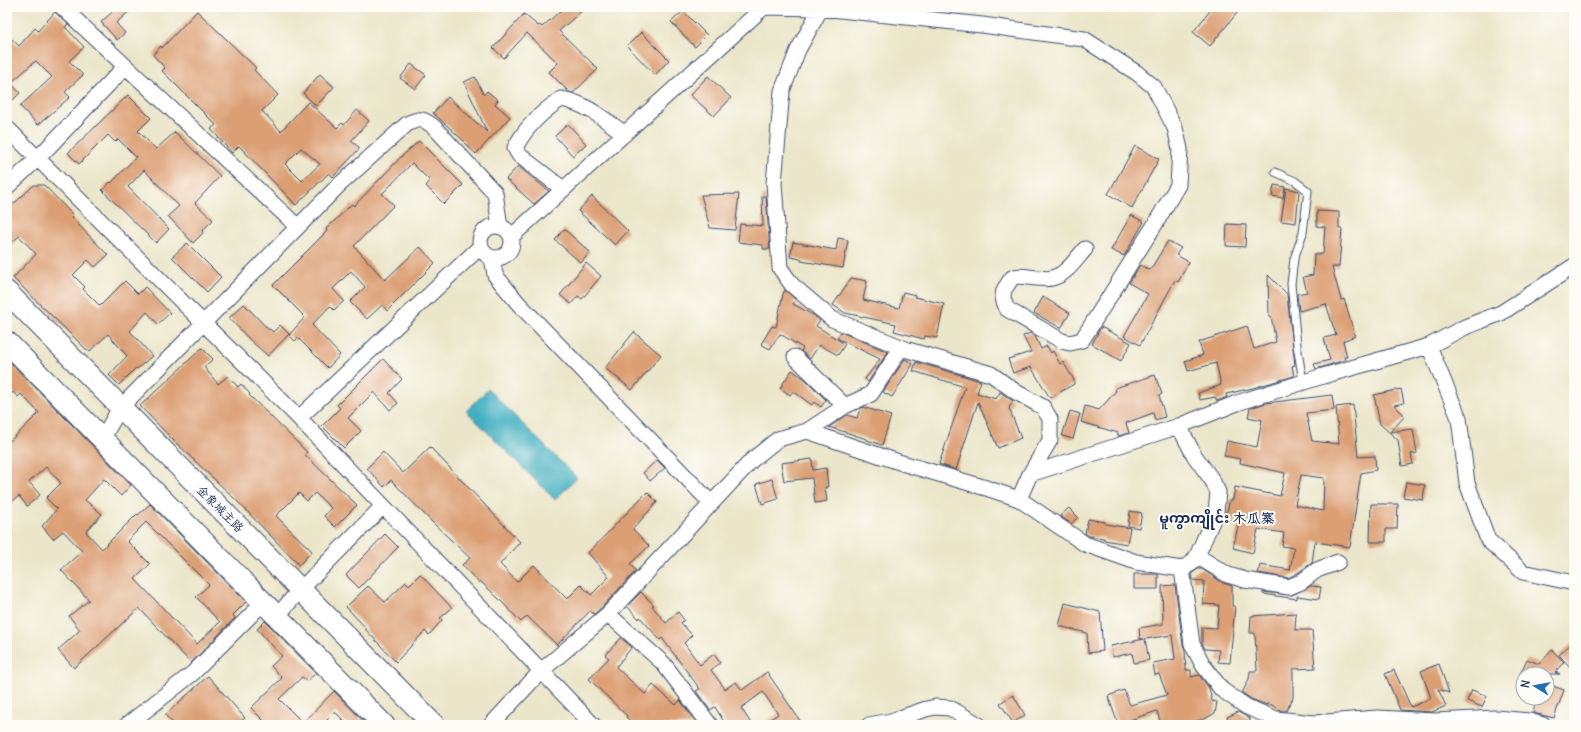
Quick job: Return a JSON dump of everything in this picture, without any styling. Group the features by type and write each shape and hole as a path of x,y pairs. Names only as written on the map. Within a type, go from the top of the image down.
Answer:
{"main road":[{"name":"金象城主路","path":"7,292 434,725"},
{"path":"7,342 384,725"}],"street":[{"path":"62,7 298,227"},
{"path":"506,231 563,190 764,7 821,8 982,25 1084,39 1137,73 1154,87 1175,128 1180,149 1178,185 1082,340 1070,343 1062,341 1007,309 1003,301 1004,291 1012,278 1020,276 1037,280 1052,278 1062,274 1085,249"},
{"path":"821,8 798,50 782,91 774,183 780,268 792,285 832,319 901,348 991,374 1016,392 1043,407 1050,419 1050,440 1030,474 1019,499"},
{"path":"7,187 37,159 126,67"},
{"path":"563,190 519,155 515,148 521,134 551,105 561,99 573,101 583,105 625,134"},
{"path":"102,439 120,408 338,186 407,124 417,120 426,121 434,127 495,194 506,231 512,243 508,253 498,258 492,258 483,251 481,246 482,235 485,231 495,226 506,231"},
{"path":"7,128 299,418 593,725"},
{"path":"299,418 481,246"},
{"path":"492,258 495,275 518,303 711,503"},
{"path":"1030,474 1179,426 1237,403 1429,346 1465,327 1501,313 1574,266"},
{"path":"1429,346 1459,418 1466,483 1488,540 1523,572 1574,583"},
{"path":"491,725 541,671 608,614 752,460 778,439 807,431 845,406 871,394 901,348"},
{"path":"795,358 845,406"},
{"path":"807,431 902,463 1019,499 1085,544 1136,562 1182,569 1192,563 1197,556 1216,512 1218,492 1212,480 1194,455 1179,426"},
{"path":"127,725 271,609 300,590 383,506"},
{"path":"1197,556 1228,575 1245,580 1289,587 1301,582 1317,570 1338,562"},
{"path":"1182,569 1192,644 1203,665 1222,690 1247,707 1276,719 1314,723 1377,718 1435,721 1496,718 1529,721 1543,725"},
{"path":"608,614 663,663 710,725"},
{"path":"869,725 891,722 926,709 936,707 950,708 979,725"}],"lane":[{"path":"1275,172 1295,181 1308,191 1303,233 1294,259 1291,284 1297,345 1304,382"}],"water":[{"path":"488,389 577,478 555,500 466,411"}],"building":[{"path":"118,7 134,7 116,23 125,33 117,40 101,22"},
{"path":"565,7 586,7 559,31 598,69 573,93 569,92 549,72 558,63 527,33 504,58 493,48 524,14 538,26 540,25 542,27"},
{"path":"1213,7 1242,7 1210,46 1193,32"},
{"path":"197,11 256,68 254,70 278,95 262,111 281,131 308,102 337,128 342,123 344,125 357,110 369,121 351,141 360,148 333,177 329,173 296,205 239,146 232,153 211,129 216,125 162,71 165,68 153,55 161,46 162,48","holes":["301,148 320,164 302,181 285,164"]},
{"path":"683,11 707,35 695,47 671,22"},
{"path":"55,12 68,24 65,27 84,47 69,61 83,75 65,92 70,97 38,125 20,106 52,77 36,61 11,83 20,93 13,100 7,94 7,34 19,46 35,28 38,31"},
{"path":"641,32 669,60 655,75 627,46"},
{"path":"411,64 426,75 415,89 400,78"},
{"path":"320,74 334,87 316,106 303,93"},
{"path":"708,76 731,98 714,116 690,95"},
{"path":"475,77 484,95 487,91 498,100 495,104 510,117 476,154 433,113 448,97 487,132 464,82"},
{"path":"128,95 151,118 138,131 156,149 175,132 220,176 195,203 213,220 193,243 168,216 179,206 144,170 128,187 169,229 156,243 102,190 110,182 111,183 136,157 118,139 115,142 108,135 79,164 68,153"},
{"path":"568,124 586,144 573,156 555,136"},
{"path":"419,141 463,185 444,204 426,186 430,181 412,163 382,194 394,205 354,246 385,280 420,247 435,263 387,311 382,305 367,319 350,302 365,287 351,271 333,289 344,301 334,310 330,306 312,325 340,355 328,368 298,338 295,341 289,335 305,317 273,285 327,231 326,229 352,204 354,206 402,156"},
{"path":"1135,146 1159,159 1132,208 1108,194"},
{"path":"518,166 549,191 534,204 506,179"},
{"path":"34,185 44,185 73,215 71,217 108,255 95,267 88,260 73,275 85,287 83,289 100,306 125,281 138,294 145,287 170,313 158,324 147,312 130,331 152,356 137,369 136,368 119,385 109,375 127,356 108,334 89,352 13,278 36,254 19,236 7,248 7,210"},
{"path":"1274,185 1285,187 1283,198 1272,196"},
{"path":"1286,188 1299,191 1296,223 1281,221"},
{"path":"739,194 735,230 710,228 701,195"},
{"path":"592,196 628,231 615,245 578,211"},
{"path":"762,196 766,196 770,249 763,249 763,245 738,242 740,224 763,226"},
{"path":"1317,211 1339,212 1339,229 1342,229 1339,267 1332,267 1341,300 1344,299 1355,336 1343,341 1347,357 1344,357 1345,360 1316,369 1314,364 1330,360 1324,338 1336,335 1326,304 1299,311 1297,294 1307,292 1303,277 1313,275 1314,254 1323,254 1325,227 1317,226"},
{"path":"1131,215 1144,222 1124,256 1111,250"},
{"path":"1227,224 1246,225 1245,247 1226,246"},
{"path":"564,229 590,252 581,263 555,240"},
{"path":"838,238 848,240 843,268 801,261 801,259 790,257 793,242 836,250"},
{"path":"1168,241 1181,248 1176,255 1189,262 1178,282 1175,280 1140,345 1124,336 1148,294 1129,283 1140,265 1150,270"},
{"path":"187,243 221,277 207,292 172,257"},
{"path":"586,263 601,276 582,299 578,296 571,304 560,295"},
{"path":"1268,275 1287,294 1295,365 1292,366 1294,376 1226,394 1227,397 1217,401 1215,397 1200,400 1198,393 1221,385 1216,363 1188,371 1185,361 1203,355 1199,342 1247,326 1254,349 1276,342 1271,316 1269,316"},
{"path":"851,278 867,281 863,300 899,308 903,292 915,295 915,297 944,304 937,338 925,336 924,339 894,331 896,324 845,313 833,305"},
{"path":"785,290 796,300 793,304 820,320 816,326 845,344 838,355 819,345 810,359 801,351 803,348 780,334 770,349 761,344 772,326 776,327"},
{"path":"1043,297 1070,313 1061,328 1034,313"},
{"path":"244,304 269,330 270,329 273,332 280,325 289,334 268,356 229,318"},
{"path":"1101,327 1131,343 1121,361 1092,344"},
{"path":"634,332 661,355 632,390 605,368"},
{"path":"841,332 888,352 868,382 865,379 880,359 837,338"},
{"path":"1030,333 1035,336 1041,349 1047,346 1051,353 1053,351 1060,364 1063,362 1074,380 1074,384 1050,398 1031,367 1013,373 1008,359 1031,352 1023,336"},
{"path":"202,348 213,359 204,367 218,384 228,376 238,387 241,384 250,394 249,395 307,452 305,455 357,505 335,527 324,516 331,508 315,493 307,501 299,493 276,516 312,551 299,565 235,499 173,440 140,406"},
{"path":"7,359 131,485 121,496 104,479 85,500 102,514 86,532 102,549 137,514 138,515 150,504 246,602 233,615 235,618 191,663 139,608 74,668 58,650 80,630 69,616 89,600 61,570 82,551 63,531 53,539 42,526 57,509 46,498 61,483 46,467 29,482 40,495 27,506 19,496 7,506 7,444 39,413 21,394 18,397 13,392 7,398","holes":["146,522 209,585 196,597 220,622 197,644 135,579 150,564 127,541"]},
{"path":"383,359 402,379 389,393 398,403 390,410 374,392 348,418 361,431 344,448 322,426 340,408 337,405"},
{"path":"905,359 913,364 892,397 883,392"},
{"path":"916,362 981,381 977,393 996,399 1000,392 1013,401 1009,408 1021,438 998,448 978,402 956,470 939,464 965,387 913,371"},
{"path":"792,370 805,379 826,400 821,407 814,402 812,405 793,391 790,395 780,388"},
{"path":"1155,375 1162,394 1159,395 1165,417 1155,420 1153,413 1126,423 1129,433 1118,436 1118,433 1081,422 1085,406 1099,410 1116,391 1115,388"},
{"path":"1401,389 1404,403 1394,405 1405,416 1390,432 1413,429 1417,453 1411,454 1413,464 1402,466 1398,440 1380,424 1374,395"},
{"path":"1332,395 1334,410 1306,413 1312,441 1339,444 1336,407 1353,405 1358,457 1375,456 1376,470 1361,473 1350,547 1315,542 1312,563 1288,578 1258,573 1260,565 1290,570 1294,548 1282,546 1284,533 1258,529 1253,553 1233,548 1239,522 1225,519 1230,500 1233,500 1235,487 1280,496 1285,473 1240,463 1241,459 1224,456 1227,441 1257,447 1262,420 1248,417 1250,408 1266,403","holes":["1301,475 1324,478 1323,511 1295,505"]},
{"path":"863,407 891,416 882,445 829,427 847,415 857,418 860,409"},
{"path":"1070,411 1080,414 1073,439 1062,436"},
{"path":"430,447 520,542 500,564 517,582 534,565 567,599 581,585 591,595 609,577 588,553 647,492 657,502 633,529 649,546 630,564 636,571 602,607 594,614 590,611 557,645 527,616 521,622 480,581 479,583 462,565 470,558 391,480 384,487 367,468 383,452 403,473"},
{"path":"812,459 813,470 826,468 828,487 825,487 827,501 815,503 812,478 784,481 781,463"},
{"path":"657,460 665,468 650,481 643,473"},
{"path":"772,479 778,499 762,504 756,484"},
{"path":"1406,482 1425,485 1423,500 1403,497"},
{"path":"1371,504 1398,504 1397,529 1386,529 1386,542 1370,542"},
{"path":"1069,508 1078,517 1071,524 1060,516"},
{"path":"1130,511 1142,513 1139,528 1128,526"},
{"path":"1088,519 1105,522 1105,524 1130,528 1127,544 1089,536 1085,533"},
{"path":"385,534 398,547 359,588 346,575"},
{"path":"1198,569 1202,569 1223,583 1232,586 1232,606 1235,606 1230,663 1218,662 1219,650 1205,649 1202,643 1202,627 1217,628 1219,605 1203,604 1204,581 1193,580 1192,573"},
{"path":"420,574 452,608 440,618 442,620 429,635 425,631 396,662 346,607 368,586 385,602 406,582 409,585"},
{"path":"1134,574 1158,574 1158,589 1134,589"},
{"path":"1175,585 1183,645 1185,650 1186,670 1191,670 1191,677 1199,675 1209,688 1212,701 1217,702 1215,713 1205,719 1179,725 1161,725 1157,711 1118,724 1108,696 1124,690 1130,705 1167,695 1159,674 1155,675 1153,663 1175,659 1172,635 1145,639 1149,660 1134,663 1132,653 1113,657 1111,646 1144,639 1140,639 1139,628 1163,624 1162,586"},
{"path":"1311,586 1321,587 1319,599 1297,596 1297,599 1263,594 1263,592 1292,595"},
{"path":"641,592 654,605 652,606 666,623 678,612 684,620 681,623 692,635 684,643 700,665 714,654 720,663 711,670 725,689 736,682 742,690 767,672 803,725 762,725 778,714 763,692 741,708 752,725 726,725 715,707 710,710 696,691 700,689 662,638 660,640 640,617 639,619 627,606"},
{"path":"1065,603 1100,612 1103,651 1088,653 1087,633 1059,626"},
{"path":"1296,613 1295,630 1312,630 1315,668 1293,669 1293,698 1286,711 1282,711 1268,703 1267,705 1251,699 1242,693 1249,679 1250,671 1257,671 1255,633 1250,633 1251,616"},
{"path":"265,621 316,673 307,681 302,677 279,699 303,723 334,691 367,725 348,725 335,712 322,725 268,725 251,708 282,678 271,666 282,656 257,629"},
{"path":"621,638 632,647 616,667 645,694 653,685 676,705 680,700 695,721 689,725 634,725 626,717 627,716 589,679 609,658 605,655"},
{"path":"1574,641 1574,671 1559,655"},
{"path":"1552,650 1564,662 1555,672 1555,666 1524,666 1527,659 1539,664"},
{"path":"1439,664 1449,693 1438,689 1446,706 1432,712 1400,710 1385,674 1394,670 1411,707 1431,698 1421,671"},
{"path":"208,676 245,718 236,725 175,725 165,715"},
{"path":"1555,687 1564,690 1554,718 1533,713 1534,706 1555,706"},
{"path":"1472,690 1487,696 1482,707 1467,701"},
{"path":"1013,695 1025,715 1013,723 1000,703"},
{"path":"1238,712 1249,718 1252,725 1231,725 1227,717"}],"district":[{"name":"မူကွာကျိုင်း 木瓜寨","path":"1217,518"}]}
